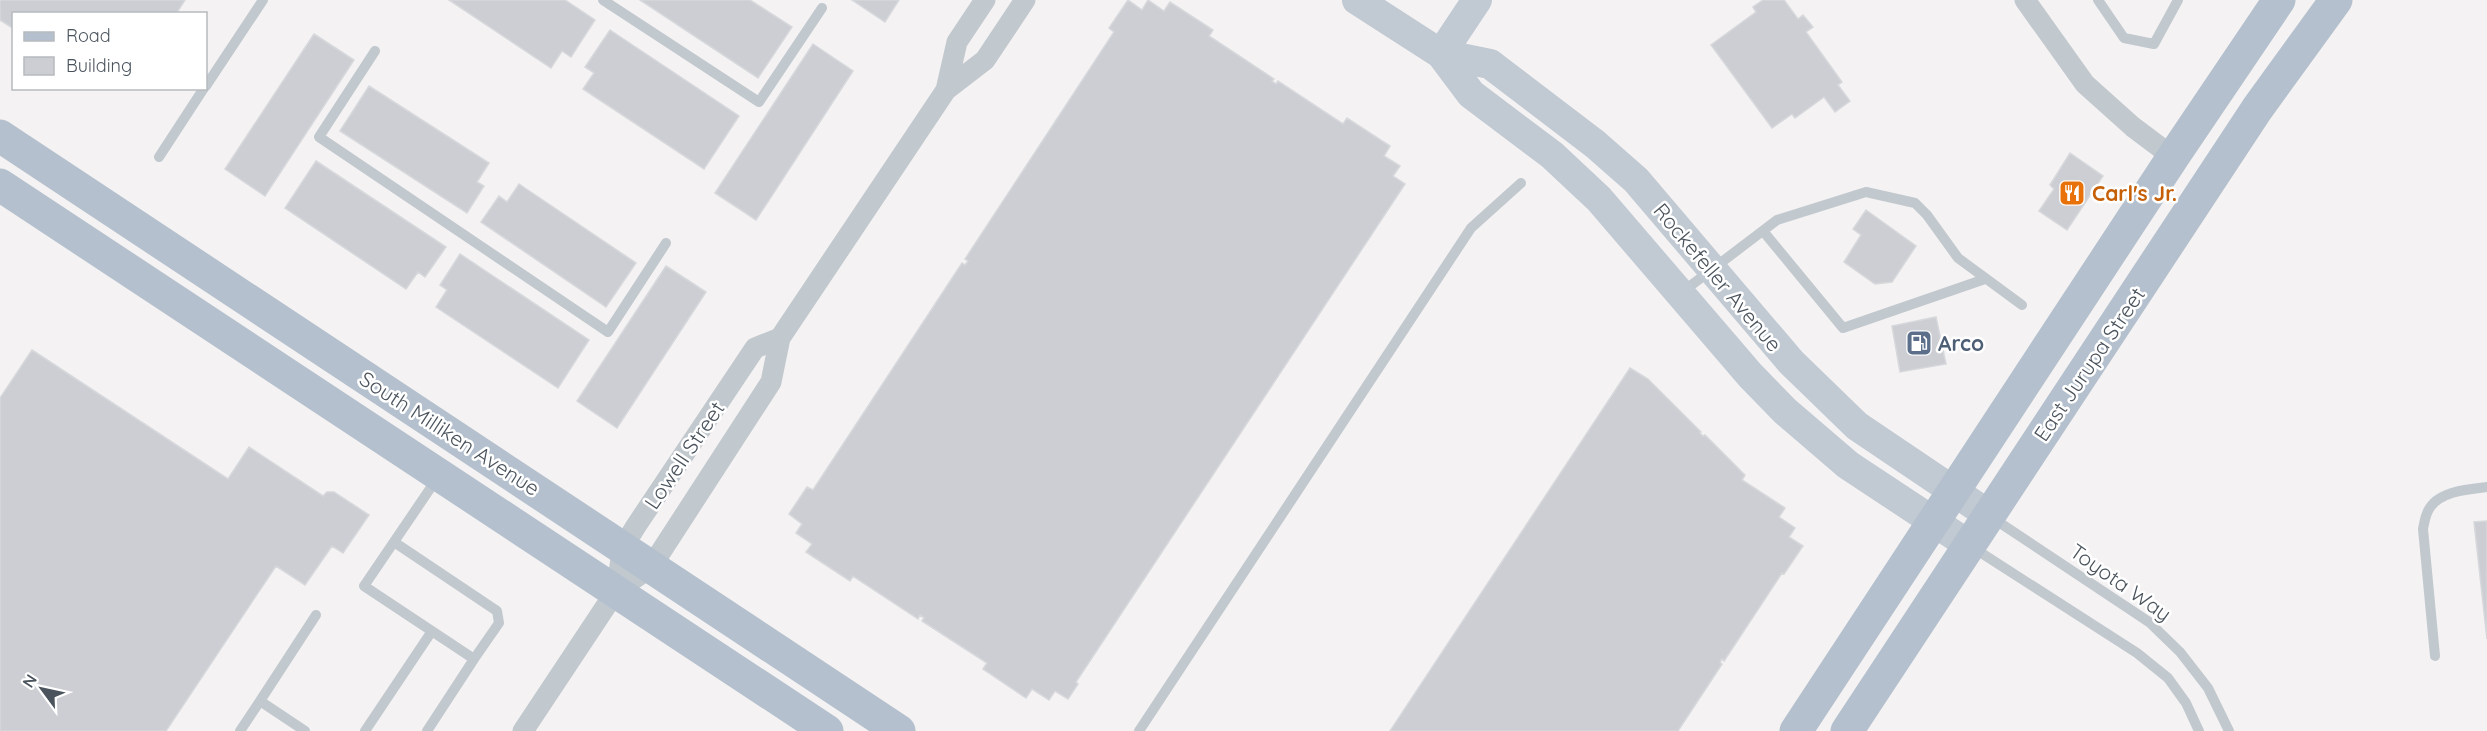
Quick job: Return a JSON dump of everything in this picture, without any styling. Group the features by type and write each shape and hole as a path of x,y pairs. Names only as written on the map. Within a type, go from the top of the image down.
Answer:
{"main road":[{"name":"East Jurupa Street","path":"1796,731 2173,157 2280,0"},
{"name":"East Jurupa Street","path":"1847,731 2257,109 2336,0"},
{"name":"South Milliken Avenue","path":"0,136 899,731"},
{"name":"South Milliken Avenue","path":"0,185 827,731"}],"street":[{"name":"Lowell Street","path":"946,90 957,42 984,0"},
{"name":"Lowell Street","path":"523,731 616,591 651,567 771,382 780,338 946,90 985,60 1025,0"},
{"name":"Rockefeller Avenue","path":"1357,0 1442,54 1490,64 1587,137 1636,180 1710,270 1791,362 1857,426 1989,515"},
{"path":"1442,54 1477,0"},
{"path":"2025,0 2085,84 2133,127 2173,157"},
{"name":"Rockefeller Avenue","path":"1442,54 1471,94 1552,155 1599,199 1750,375 1785,411 1848,465 1969,545"},
{"name":"Lowell Street","path":"616,591 623,547 755,348 780,338"}],"lane":[{"path":"207,84 262,0"},
{"path":"603,0 759,102 822,8"},
{"path":"2098,0 2124,38 2154,44 2178,0"},
{"path":"375,51 319,137 608,332 666,243"},
{"path":"159,157 203,90"},
{"path":"1139,731 1472,228 1521,183"},
{"path":"1681,292 1778,220 1866,192 1915,203 1927,215 1958,258 1984,279 2022,304"},
{"path":"1763,231 1843,328 1984,279"},
{"path":"440,475 364,586 474,659"},
{"path":"2435,656 2423,530 2428,509 2440,498 2464,490 2487,487"},
{"name":"Toyota Way","path":"1989,515 2149,622 2180,652 2208,688 2229,731"},
{"path":"394,542 497,611 499,623 427,731"},
{"path":"1969,545 2137,653 2168,678 2186,703 2199,731"},
{"path":"240,731 316,615"},
{"path":"365,731 432,631"},
{"path":"260,701 305,731"}],"building":[{"path":"0,0 185,0 177,12 12,12 12,28 0,20"},
{"path":"449,0 565,0 595,20 571,57 562,51 551,68"},
{"path":"640,0 750,0 792,27 758,78"},
{"path":"852,0 899,0 885,22"},
{"path":"1128,0 1142,10 1148,0 1164,11 1170,2 1213,30 1209,36 1274,79 1272,81 1276,84 1278,81 1343,124 1347,118 1390,146 1384,156 1400,166 1393,176 1405,184 1076,682 1078,684 1068,699 1055,691 1049,700 1032,689 1026,698 983,669 987,663 922,621 924,618 920,615 918,619 853,576 850,581 806,552 812,544 796,533 802,524 789,514 807,487 813,490 962,263 965,265 968,261 965,259 1114,32 1109,28"},
{"path":"1763,0 1784,0 1798,19 1803,15 1813,27 1806,32 1842,82 1838,85 1850,101 1835,112 1824,97 1795,118 1792,114 1772,128 1711,45 1756,12 1753,7"},
{"path":"610,30 739,116 704,169 583,89 594,73 585,67"},
{"path":"314,34 354,60 265,196 225,169"},
{"path":"813,44 853,71 756,220 715,193"},
{"path":"369,86 489,163 477,182 484,186 467,213 340,131"},
{"path":"2070,153 2103,176 2067,230 2039,211 2054,189 2050,185"},
{"path":"316,161 446,247 425,277 418,272 406,289 285,208"},
{"path":"519,184 636,263 606,307 481,222 499,196 507,202"},
{"path":"1866,210 1916,246 1892,282 1875,284 1844,262 1861,235 1853,229"},
{"path":"460,254 589,340 558,388 436,307 447,290 440,285"},
{"path":"666,266 706,292 617,428 577,401"},
{"path":"1936,317 1946,364 1900,372 1892,326"},
{"path":"32,350 228,479 249,447 323,496 327,492 334,492 369,515 343,553 332,546 305,585 276,566 166,731 0,731 0,398"},
{"path":"1630,368 1648,379 1703,436 1705,435 1745,475 1742,480 1785,508 1779,517 1795,528 1789,537 1803,546 1784,574 1782,573 1724,661 1722,659 1720,662 1722,664 1678,731 1390,731"},
{"path":"2487,521 2487,639 2474,522"}],"place":[{"name":"Carl's Jr.","path":"2072,193"},
{"name":"Arco","path":"1919,343"}]}
